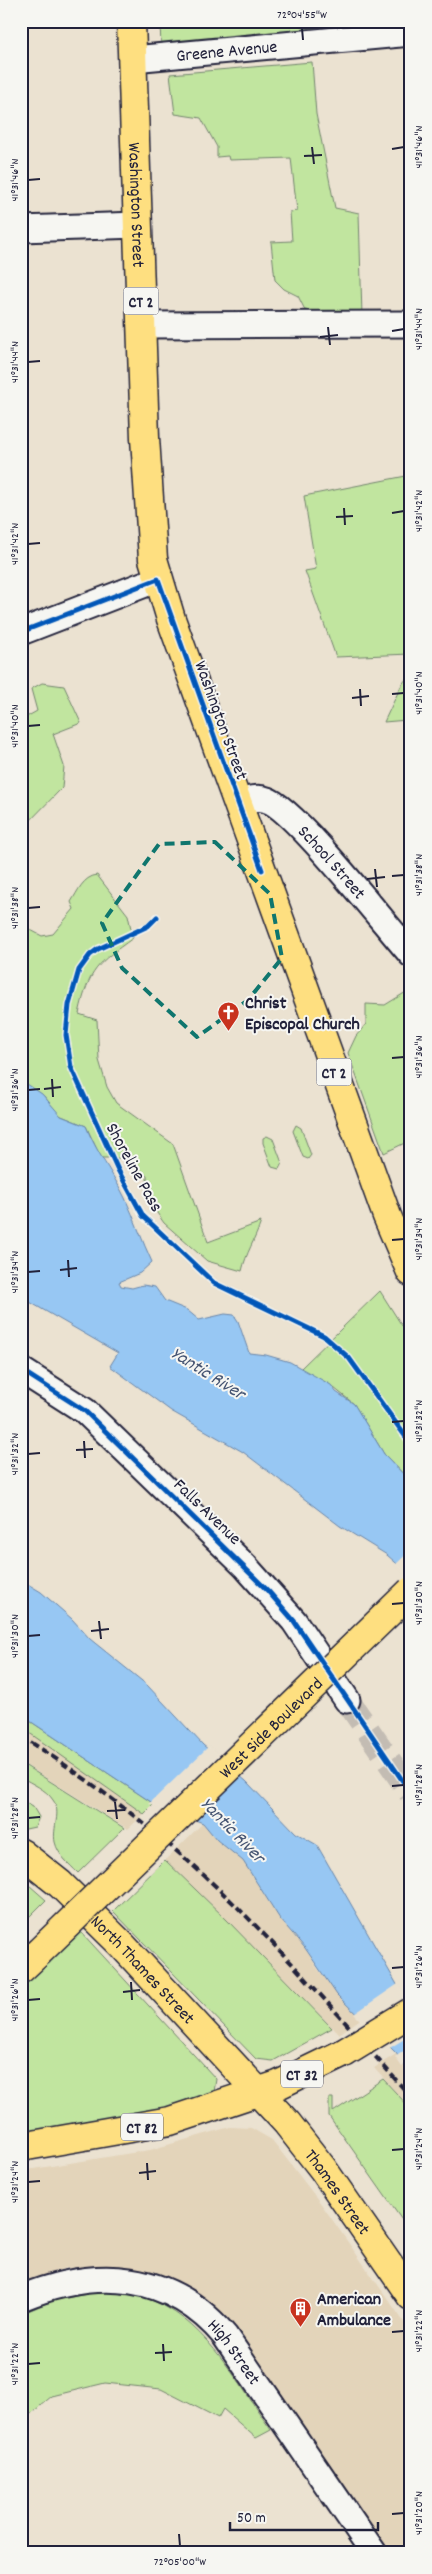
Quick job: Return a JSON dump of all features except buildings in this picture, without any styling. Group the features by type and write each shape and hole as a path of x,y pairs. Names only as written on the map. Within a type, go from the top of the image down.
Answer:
{"main road":[{"name":"Washington Street","path":"131,21 150,526 158,579 383,1207 411,1272"},
{"name":"West Side Boulevard","path":"30,1961 411,1591"},
{"name":"North Thames Street","path":"21,1853 50,1875 86,1909 258,2092"},
{"name":"CT 32","path":"258,2092 292,2079 344,2053 411,2012"},
{"name":"CT 82","path":"21,2148 158,2124 258,2092"},
{"name":"Thames Street","path":"258,2092 314,2156 411,2296"}],"street":[{"name":"Greene Avenue","path":"133,59 411,33"},
{"path":"21,229 138,225"},
{"path":"142,324 411,324"},
{"path":"21,632 158,579"},
{"name":"School Street","path":"237,802 260,798 277,804 310,838 411,954"},
{"name":"Falls Avenue","path":"21,1370 85,1410 249,1571 294,1621 347,1700"},
{"name":"High Street","path":"21,2298 63,2283 88,2279 117,2279 138,2281 161,2289 194,2308 225,2336 374,2553"}],"highlighted area":[{"path":"215,842 270,894 282,958 248,1000 197,1037 122,968 102,923 159,844"}],"shaded area":[{"path":"21,1727 92,1775 144,1814 128,1829 21,1762"},
{"path":"203,1823 217,1840 243,1861 280,1919 305,1948 317,1968 342,2000 362,2018 339,2034 165,1860"},
{"path":"396,2054 411,2075 411,2109 374,2068"},
{"path":"230,2127 251,2128 272,2140 322,2205 411,2332 411,2553 388,2553 233,2327 210,2304 191,2290 156,2272 110,2265 66,2268 21,2282 21,2171 150,2150"}],"green space":[{"path":"160,21 380,21 380,27 161,48"},
{"path":"312,62 316,114 335,208 359,213 362,316 307,314 298,296 284,289 275,280 271,242 292,241 290,212 297,211 291,158 229,160 228,156 217,157 217,147 201,118 175,114 170,74"},
{"path":"411,475 411,654 336,657 305,571 316,569 304,496"},
{"path":"411,672 411,760 407,720 384,722 401,686"},
{"path":"42,683 64,686 81,723 53,734 64,766 62,788 21,830 21,720 37,711 31,689"},
{"path":"97,875 128,915 133,938 96,969 87,987 79,1014 97,1020 99,1060 107,1087 116,1103 173,1144 208,1242 261,1222 242,1271 207,1261 164,1223 148,1200 147,1176 127,1158 101,1158 86,1126 59,1115 44,1096 21,1081 21,925 42,936 53,934 74,909 71,902 81,885 92,876"},
{"path":"411,989 411,1140 384,1153 348,1053 356,1036 366,1024 366,1004 385,1005"},
{"path":"296,1125 301,1128 311,1155 308,1159 303,1157 293,1131"},
{"path":"267,1136 273,1139 282,1163 279,1169 272,1167 263,1143 263,1138"},
{"path":"380,1291 411,1340 411,1482 384,1454 354,1404 329,1384 307,1374 301,1368"},
{"path":"21,1715 154,1804 144,1814 21,1727"},
{"path":"21,1763 124,1828 78,1873 64,1859 56,1847 54,1837 57,1815 56,1805 47,1793 21,1777"},
{"path":"21,1800 33,1807 39,1817 35,1827 21,1830"},
{"path":"165,1860 226,1919 332,2028 273,2061 256,2059 113,1911"},
{"path":"21,1878 46,1900 21,1925"},
{"path":"81,1932 216,2079 214,2092 173,2108 21,2134 21,1987"},
{"path":"383,2079 411,2109 411,2233 329,2116 329,2098 333,2098 333,2112"},
{"path":"115,2289 156,2302 192,2326 207,2341 235,2376 271,2430 256,2438 223,2409 218,2418 161,2389 105,2383 52,2396 21,2422 21,2314 54,2300"}],"water":[{"name":"Yantic River","path":"21,1080 42,1094 61,1116 86,1126 125,1198 152,1262 140,1273 119,1282 121,1286 132,1288 143,1285 155,1287 165,1301 187,1310 199,1320 225,1314 234,1315 238,1321 249,1353 266,1355 290,1362 331,1385 336,1392 354,1404 384,1454 411,1482 411,1576 387,1555 340,1526 243,1452 171,1411 110,1366 118,1353 21,1297"},
{"name":"Yantic River","path":"21,1580 41,1592 72,1619 90,1639 147,1685 203,1745 246,1781 296,1833 317,1845 411,2009 411,2075 396,2053 337,1995 305,1948 280,1919 243,1861 217,1840 203,1823 154,1804 21,1715"}],"pier":[{"path":"411,1550 411,1579 395,1565"},
{"path":"209,1746 243,1775 194,1822 149,1804"},
{"path":"398,1984 411,2005 411,2035 388,2049 354,2014"},
{"path":"411,2046 411,2061 402,2067 395,2057"}],"tunnel":[{"path":"347,1700 411,1793"}],"railway":[{"path":"21,1736 113,1800 199,1871 294,1966 411,2097"}],"cycle path":[{"path":"21,632 158,579 262,870"},
{"name":"Shoreline Pass","path":"157,917 148,926 98,949 90,955 79,970 69,1005 66,1035 71,1067 118,1170 143,1216 214,1283 324,1336 349,1358 411,1444"},
{"path":"21,1370 85,1411 268,1591 294,1621 411,1793"}],"place":[{"name":"Christ Episcopal Church","path":"229,1031"},
{"name":"American Ambulance","path":"301,2327"}]}
